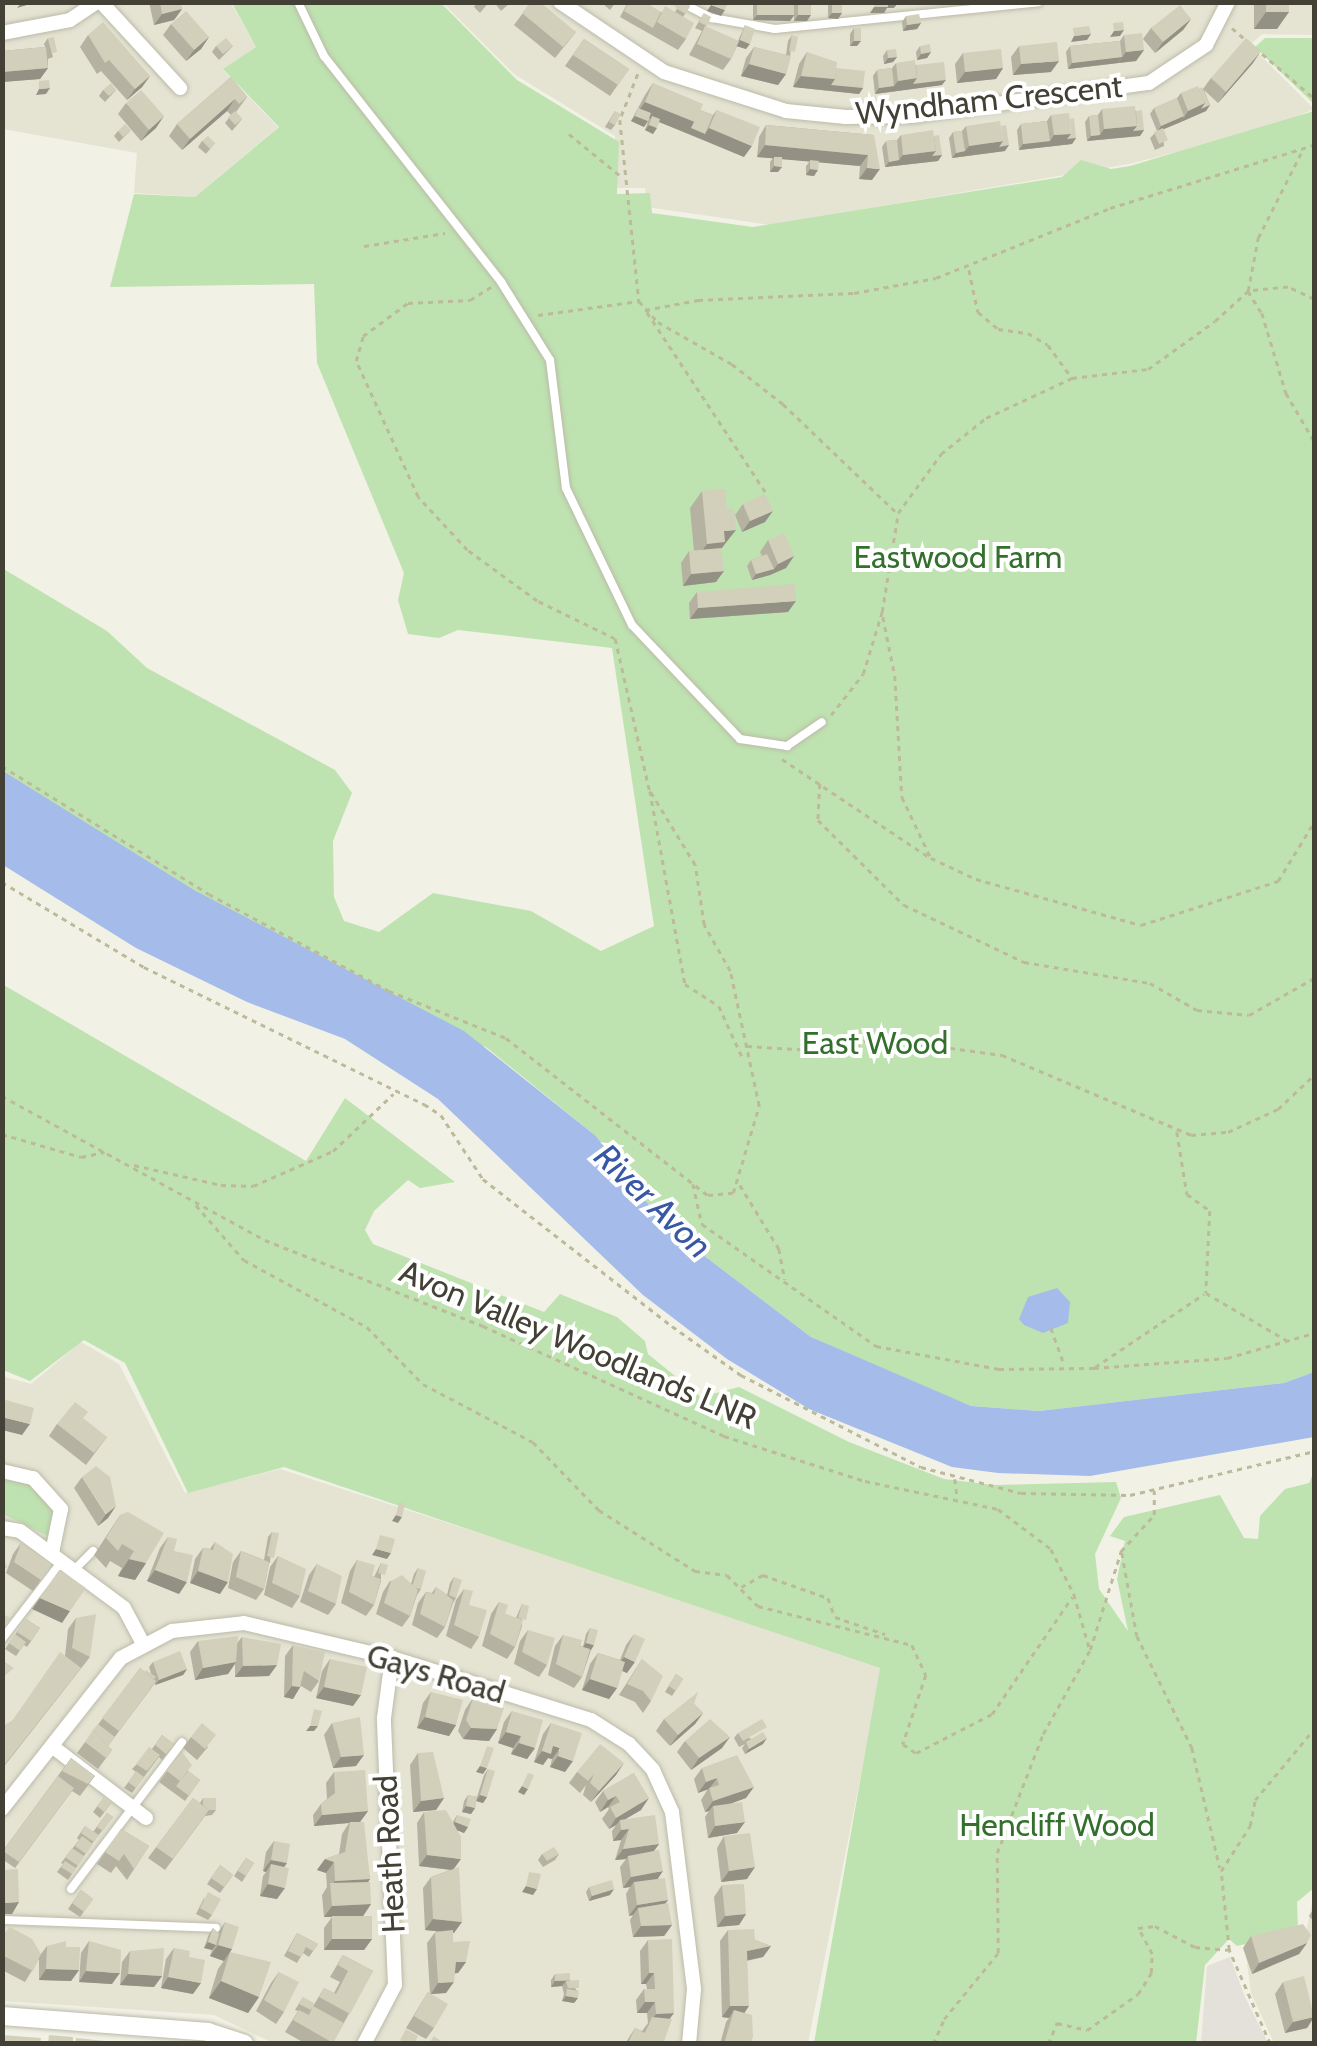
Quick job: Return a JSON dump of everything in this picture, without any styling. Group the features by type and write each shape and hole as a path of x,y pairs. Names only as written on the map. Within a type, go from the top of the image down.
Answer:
{"street":[{"path":"2,33 70,20 99,2 180,88"},
{"name":"Wyndham Crescent","path":"560,2 646,61 722,94 786,111 910,116 1149,83 1184,66 1221,20 1228,2"},
{"path":"2,1471 33,1478 50,1492 60,1509 63,1561"},
{"path":"2,1528 20,1531 124,1608 142,1642"},
{"name":"Gays Road","path":"2,1809 121,1658 142,1642 172,1631 244,1624 392,1658 590,1720 629,1744 653,1770 674,1832 694,1989 690,2044"},
{"name":"Heath Road","path":"364,2044 395,1985 384,1718 392,1658"},
{"path":"52,1747 146,1818"},
{"path":"2,2016 208,2032 244,2044"}],"lane":[{"path":"298,2 344,85 527,317 550,360 566,488 632,625 722,726 763,746 786,746 822,722"},
{"path":"680,2 712,18 775,30 1040,2"},
{"path":"2,1640 63,1561 93,1551"},
{"path":"71,1888 182,1742"},
{"path":"2,1920 216,1928"}],"path":[{"path":"1221,20 1314,98"},
{"path":"646,61 620,120 623,178 639,301 765,492"},
{"path":"570,134 623,178"},
{"path":"645,310 698,300 854,292 968,268 1110,208 1302,152 1314,145"},
{"path":"1302,152 1258,238 1248,291 1262,313 1286,393 1314,441"},
{"path":"364,246 461,229"},
{"path":"968,268 978,312 998,329 1028,333 1048,346 1072,378"},
{"path":"2,766 225,903 389,990 506,1038 617,1118 693,1184 720,1197 739,1184 759,1106 720,1006 685,984 649,790 615,639 536,601 467,550 418,497 356,361 363,336 408,303 470,300 501,282"},
{"path":"822,722 842,707 862,674 882,612 898,513 940,454 986,418 1072,378 1148,368 1248,291 1288,288 1314,298"},
{"path":"527,317 639,301"},
{"path":"645,310 782,404 898,513"},
{"path":"882,612 895,676 902,797 930,858"},
{"path":"763,746 930,858 976,879 1141,925 1278,881 1314,822"},
{"path":"820,784 818,820 904,905 1024,962 1150,982 1197,1010 1249,1015 1314,978"},
{"path":"649,790 695,864 704,925 730,970 746,1066"},
{"path":"2,882 144,967 441,1115 483,1178 741,1375 921,1467 1021,1493 1154,1490 1314,1451"},
{"path":"744,1046 847,1052 871,1037 1002,1055 1177,1132 1228,1132 1278,1108 1314,1075"},
{"path":"128,1163 222,1185 253,1186 333,1151 394,1092"},
{"name":"Avon Valley Woodlands LNR","path":"2,1096 264,1240 483,1326 724,1436 866,1482 958,1497 998,1509 1051,1548 1074,1594 1090,1650"},
{"path":"1177,1132 1187,1194 1210,1211 1206,1293"},
{"path":"2,1134 81,1157 106,1152"},
{"path":"693,1184 702,1224 876,1346 998,1369 1064,1365 1094,1368 1227,1358 1314,1332"},
{"path":"739,1184 780,1249 784,1280"},
{"path":"192,1200 244,1260 367,1327 423,1384 533,1442 599,1510 694,1571 727,1575 758,1606 871,1637 885,1634"},
{"path":"1206,1293 1287,1341"},
{"path":"1094,1368 1206,1293"},
{"path":"1051,1328 1064,1365"},
{"path":"955,1477 958,1497"},
{"path":"933,2044 944,2019 998,1952 997,1854 1042,1734 1090,1650 1121,1552 1154,1515 1154,1490"},
{"path":"1121,1552 1137,1636 1192,1748 1220,1871 1230,1950 1270,2044"},
{"path":"740,1588 763,1576 828,1598 835,1617 912,1645 926,1676 902,1744 916,1752 992,1714 1074,1594"},
{"path":"1220,1871 1250,1826 1255,1800 1314,1729"},
{"path":"1048,2044 1057,2022 1087,2030 1138,1994 1151,1973 1152,1954 1138,1928 1155,1926 1195,1947 1230,1950"}],"shaded area":[{"path":"2,3 231,3 256,47 223,70 278,127 195,197 134,193 137,153 3,129"},
{"path":"443,3 1314,3 1314,35 1262,34 1250,45 1314,109 1264,130 1129,164 770,225 647,207 645,188 613,188 615,136 514,74"},
{"path":"81,1342 119,1364 185,1493 280,1469 883,1663 808,2043 273,2043 214,2015 3,2001 2,1376 31,1384"},
{"path":"1314,1893 1314,2043 1274,2043 1251,1993 1244,1941 1306,1933"},
{"path":"1230,1957 1268,2043 1201,2043 1207,1966"}],"green space":[{"name":"Eastwood Farm","path":"232,3 441,3 517,80 619,142 617,194 650,193 652,213 753,227 1062,177 1081,160 1111,169 1130,166 1314,111 1314,1372 1284,1383 1039,1411 971,1406 928,1390 811,1337 665,1226 596,1136 486,1047 435,1028 3,785 2,568 107,631 147,668 335,770 352,793 333,841 334,897 344,921 379,932 433,893 531,911 601,951 654,926 612,648 458,630 439,638 408,634 398,600 404,573 317,363 314,284 110,287 134,194 195,197 279,127 223,69 256,47"},
{"path":"1265,38 1314,38 1314,104 1255,47"},
{"name":"Hencliff Wood","path":"2,984 306,1161 345,1098 455,1182 420,1188 408,1180 374,1211 365,1230 373,1244 544,1312 560,1294 617,1317 645,1341 648,1354 701,1397 739,1387 849,1442 944,1479 993,1485 1116,1482 1121,1498 1095,1554 1099,1589 1128,1631 1117,1579 1125,1541 1110,1536 1124,1517 1220,1495 1244,1538 1258,1539 1260,1516 1285,1489 1309,1483 1314,1472 1314,1888 1297,1902 1298,1931 1237,1946 1229,1939 1205,1965 1196,2043 814,2043 880,1668 284,1467 188,1493 125,1363 84,1340 30,1381 3,1370"},
{"path":"3,1478 31,1483 54,1510 50,1537 3,1514"}],"water":[{"path":"3,771 194,890 464,1031 596,1136 665,1226 811,1337 971,1406 1039,1411 1284,1383 1314,1372 1314,1437 1090,1476 998,1473 952,1467 809,1409 727,1359 643,1295 438,1099 345,1039 247,1002 136,948 3,865"},
{"path":"1057,1288 1070,1302 1068,1323 1043,1333 1024,1325 1019,1319 1028,1297"}],"building":[{"path":"160,2 180,2 182,9 162,14"},
{"path":"531,2 540,2 576,32 563,47 522,13"},
{"path":"629,2 645,2 661,12 653,28 624,11"},
{"path":"681,2 690,6 686,14 677,9"},
{"path":"728,2 725,10 711,5"},
{"path":"757,2 794,2 794,15 757,15"},
{"path":"798,2 811,2 811,15 798,15"},
{"path":"832,2 842,2 842,13 832,13"},
{"path":"874,2 888,2 888,7 874,7"},
{"path":"1266,2 1289,2 1289,12 1266,12"},
{"path":"1180,5 1191,19 1163,42 1151,28"},
{"path":"665,6 694,23 686,39 657,22"},
{"path":"186,11 209,37 194,50 171,24"},
{"path":"704,13 711,17 707,26 699,22"},
{"path":"919,14 921,23 907,25 906,16"},
{"path":"103,22 150,76 135,89 109,60 105,63 88,35"},
{"path":"1123,22 1124,30 1114,31 1113,23"},
{"path":"745,25 755,29 750,44 740,40"},
{"path":"705,26 739,41 731,59 697,44"},
{"path":"1089,26 1091,34 1074,36 1073,28"},
{"path":"854,28 861,28 861,41 854,41"},
{"path":"1142,33 1144,50 1126,52 1124,35"},
{"path":"792,35 798,37 795,52 789,51"},
{"path":"54,37 57,52 52,53 48,38"},
{"path":"226,38 233,46 223,54 216,46"},
{"path":"1246,38 1261,51 1226,92 1211,78"},
{"path":"584,39 629,69 618,85 573,55"},
{"path":"1120,41 1122,57 1072,63 1070,46"},
{"path":"1057,42 1059,61 1021,64 1019,46"},
{"path":"930,44 931,52 921,54 920,46"},
{"path":"46,47 48,68 2,72 2,51"},
{"path":"754,47 791,56 786,74 749,64"},
{"path":"896,49 897,57 888,58 887,50"},
{"path":"1001,49 1003,68 965,72 963,53"},
{"path":"807,52 837,62 835,79 801,76"},
{"path":"915,60 917,78 898,81 896,63"},
{"path":"944,62 946,80 913,84 917,78 916,65"},
{"path":"836,68 865,71 863,88 831,85"},
{"path":"892,68 894,86 879,88 877,70"},
{"path":"231,77 247,97 239,104 235,99 190,139 177,124"},
{"path":"49,80 50,88 39,89 39,81"},
{"path":"111,83 116,90 109,96 103,90"},
{"path":"653,83 703,104 695,122 645,102"},
{"path":"1198,86 1205,103 1188,111 1181,93"},
{"path":"1202,87 1210,105 1201,109 1205,103 1199,89"},
{"path":"141,90 164,116 149,130 126,103"},
{"path":"1177,98 1184,116 1161,126 1154,108"},
{"path":"1135,106 1137,126 1104,129 1102,109"},
{"path":"638,108 651,113 648,121 635,116"},
{"path":"700,110 713,115 705,134 691,128"},
{"path":"717,110 760,127 752,146 709,128"},
{"path":"1142,110 1144,130 1133,131 1137,126 1136,111"},
{"path":"235,111 242,119 235,125 228,117"},
{"path":"615,111 621,114 615,125 609,122"},
{"path":"1069,113 1071,134 1054,135 1051,115"},
{"path":"1098,115 1100,135 1091,136 1089,116"},
{"path":"652,116 660,119 657,128 649,125"},
{"path":"1074,118 1076,138 1067,139 1071,134 1070,119"},
{"path":"1000,121 1003,141 969,146 966,126"},
{"path":"1047,121 1050,141 1023,144 1021,124"},
{"path":"125,124 131,130 123,137 118,131"},
{"path":"766,125 874,135 880,169 867,168 868,155 765,145"},
{"path":"1006,125 1009,145 999,147 1003,141 1001,126"},
{"path":"1163,128 1168,140 1159,144 1154,132"},
{"path":"933,130 936,151 903,155 901,135"},
{"path":"962,131 965,151 956,153 953,132"},
{"path":"939,135 942,155 932,156 936,151 934,136"},
{"path":"208,136 215,143 210,149 202,141"},
{"path":"897,140 899,160 889,162 886,141"},
{"path":"774,157 782,157 782,167 774,166"},
{"path":"810,160 819,161 818,170 810,169"},
{"path":"725,489 727,509 734,509 736,530 724,531 725,542 707,544 702,491"},
{"path":"765,494 773,511 750,521 743,504"},
{"path":"784,533 794,556 778,564 768,540"},
{"path":"721,548 724,571 691,574 689,551"},
{"path":"767,554 774,569 756,574 751,560"},
{"path":"795,584 796,601 698,608 697,592"},
{"path":"2,1399 34,1408 30,1424 2,1417"},
{"path":"75,1402 88,1412 83,1418 107,1437 94,1453 57,1424"},
{"path":"96,1466 110,1477 116,1506 106,1514 82,1477"},
{"path":"399,1502 405,1504 402,1517 396,1515"},
{"path":"128,1512 164,1533 146,1563 129,1559 134,1551 122,1544 118,1551 106,1538 120,1515"},
{"path":"272,1532 279,1533 274,1558 267,1556"},
{"path":"380,1535 395,1539 391,1553 376,1549"},
{"path":"168,1537 177,1539 174,1551 193,1555 187,1582 155,1570"},
{"path":"215,1542 233,1554 228,1582 198,1571 203,1548 213,1550"},
{"path":"21,1543 52,1564 41,1580 14,1562"},
{"path":"241,1551 269,1562 264,1589 236,1577"},
{"path":"278,1556 306,1569 300,1596 272,1583"},
{"path":"357,1560 375,1565 372,1576 381,1579 374,1605 349,1592"},
{"path":"381,1563 388,1565 385,1575 378,1573"},
{"path":"317,1564 342,1576 336,1604 308,1591"},
{"path":"418,1568 426,1571 421,1589 412,1587"},
{"path":"59,1570 86,1588 70,1611 40,1598"},
{"path":"402,1575 418,1590 410,1616 384,1603 391,1581"},
{"path":"454,1577 462,1580 456,1598 449,1595"},
{"path":"436,1587 453,1600 445,1627 420,1614 426,1592 434,1594"},
{"path":"464,1589 473,1591 469,1605 487,1610 479,1637 454,1625"},
{"path":"499,1602 508,1605 505,1614 523,1620 515,1647 490,1634"},
{"path":"522,1604 529,1606 526,1620 518,1618"},
{"path":"2,1613 11,1619 2,1632"},
{"path":"96,1614 90,1657 72,1648 76,1618"},
{"path":"26,1619 40,1628 31,1641 17,1632"},
{"path":"590,1628 598,1630 594,1645 586,1643"},
{"path":"528,1630 555,1638 547,1665 522,1652"},
{"path":"15,1634 26,1642 20,1651 9,1643"},
{"path":"634,1634 645,1639 635,1662 624,1657"},
{"path":"563,1635 582,1640 580,1646 590,1649 582,1677 556,1664"},
{"path":"238,1636 236,1662 203,1668 198,1641"},
{"path":"242,1637 281,1644 277,1665 243,1666"},
{"path":"293,1645 325,1652 319,1681 304,1671 300,1687 292,1686"},
{"path":"180,1651 187,1669 159,1680 153,1662"},
{"path":"60,1652 81,1668 5,1764 2,1727 12,1721"},
{"path":"598,1653 625,1662 617,1688 590,1679"},
{"path":"330,1659 367,1667 361,1695 324,1687"},
{"path":"642,1659 663,1676 651,1701 643,1691 627,1684"},
{"path":"2,1660 14,1668 2,1678"},
{"path":"140,1668 156,1681 119,1731 102,1718"},
{"path":"676,1674 683,1679 676,1691 669,1686"},
{"path":"431,1692 463,1700 456,1725 425,1717"},
{"path":"698,1692 694,1704 703,1713 678,1735 664,1719"},
{"path":"473,1698 504,1708 497,1729 471,1728 466,1720"},
{"path":"314,1709 322,1711 318,1726 310,1726"},
{"path":"512,1711 543,1720 535,1748 519,1743 521,1736 506,1732"},
{"path":"360,1717 364,1755 341,1757 332,1723"},
{"path":"710,1719 730,1737 699,1758 685,1741"},
{"path":"762,1719 767,1727 743,1741 738,1733"},
{"path":"202,1723 216,1735 205,1749 191,1737"},
{"path":"551,1723 582,1733 573,1761 558,1756 560,1748 553,1746 551,1754 542,1751"},
{"path":"98,1724 115,1737 108,1746 93,1730"},
{"path":"93,1730 112,1750 106,1758 85,1742"},
{"path":"763,1732 767,1738 749,1749 746,1742"},
{"path":"162,1735 174,1744 166,1754 155,1745"},
{"path":"600,1744 624,1763 599,1791 590,1783 594,1774 588,1781 577,1772"},
{"path":"487,1746 494,1748 487,1768 480,1766"},
{"path":"149,1747 160,1755 147,1771 136,1764"},
{"path":"182,1752 192,1765 180,1781 167,1771"},
{"path":"433,1752 444,1798 421,1801 418,1753"},
{"path":"737,1755 754,1787 713,1801 709,1788 719,1785 717,1778 706,1782 702,1768"},
{"path":"71,1758 95,1776 88,1784 62,1771"},
{"path":"488,1769 495,1771 487,1797 480,1795"},
{"path":"365,1770 368,1811 322,1815 321,1804 335,1793 334,1772"},
{"path":"136,1771 144,1777 136,1788 128,1782"},
{"path":"188,1771 200,1780 189,1796 176,1786"},
{"path":"528,1773 534,1775 528,1789 522,1786"},
{"path":"634,1773 649,1798 616,1818 610,1807 620,1802 616,1796 608,1800 603,1791"},
{"path":"58,1776 74,1788 19,1862 3,1851"},
{"path":"468,1795 477,1797 475,1808 466,1806"},
{"path":"105,1796 112,1802 104,1812 97,1806"},
{"path":"193,1798 209,1810 173,1859 156,1847"},
{"path":"203,1798 216,1798 216,1810 203,1805"},
{"path":"742,1802 745,1822 715,1826 713,1806"},
{"path":"446,1810 461,1837 461,1859 427,1855 424,1812"},
{"path":"107,1813 113,1817 103,1831 97,1827"},
{"path":"457,1815 471,1819 468,1827 455,1822"},
{"path":"655,1815 659,1844 623,1849 629,1829 621,1830 620,1820"},
{"path":"350,1822 364,1822 370,1879 335,1881 334,1862 325,1859 345,1852"},
{"path":"85,1826 99,1835 94,1842 81,1833"},
{"path":"121,1829 149,1846 134,1869 124,1854 119,1861 105,1852"},
{"path":"750,1833 755,1867 729,1871 724,1836"},
{"path":"82,1836 93,1844 86,1854 75,1846"},
{"path":"274,1841 290,1844 287,1863 271,1860"},
{"path":"554,1847 559,1854 547,1861 542,1854"},
{"path":"72,1848 84,1856 78,1866 65,1857"},
{"path":"659,1850 663,1871 631,1877 628,1856"},
{"path":"246,1858 254,1863 246,1876 238,1871"},
{"path":"65,1861 76,1868 72,1874 61,1867"},
{"path":"271,1864 289,1868 285,1888 268,1884"},
{"path":"220,1865 233,1875 224,1887 211,1878"},
{"path":"459,1867 462,1922 433,1919 431,1877"},
{"path":"18,1869 19,1902 2,1903 2,1870"},
{"path":"529,1872 541,1874 537,1889 526,1886"},
{"path":"665,1878 668,1900 637,1905 634,1882"},
{"path":"612,1880 614,1889 592,1896 589,1887"},
{"path":"370,1882 371,1904 332,1906 330,1883"},
{"path":"744,1884 746,1914 725,1916 722,1885"},
{"path":"81,1890 93,1899 84,1912 72,1903"},
{"path":"208,1892 221,1899 212,1915 200,1908"},
{"path":"668,1903 672,1925 641,1926 638,1908"},
{"path":"332,1916 372,1916 372,1939 332,1939"},
{"path":"225,1922 239,1927 232,1949 218,1945"},
{"path":"1303,1924 1311,1935 1307,1943 1259,1963 1251,1936"},
{"path":"10,1927 32,1939 41,1954 33,1971 2,1955 2,1936"},
{"path":"213,1928 219,1934 216,1945 208,1942"},
{"path":"754,1929 755,1940 771,1946 747,1951 749,2006 730,2006 728,1930"},
{"path":"453,1930 453,1942 470,1941 466,1962 456,1962 454,1982 438,1983 435,1932"},
{"path":"297,1933 318,1944 313,1951 306,1947 301,1957 288,1951"},
{"path":"672,1939 674,2013 656,2014 655,2002 645,2002 644,1989 655,1989 654,1973 649,1973 648,1940"},
{"path":"66,1941 66,1947 80,1947 79,1970 46,1969 47,1946"},
{"path":"89,1941 121,1950 120,1973 86,1971"},
{"path":"164,1948 162,1976 128,1974 130,1951"},
{"path":"174,1948 205,1960 201,1983 168,1977"},
{"path":"230,1952 271,1962 259,1997 221,1981"},
{"path":"343,1955 373,1971 350,2014 319,1997 324,1988 336,1994 348,1971 338,1965"},
{"path":"279,1972 299,1982 284,2012 264,2000"},
{"path":"570,1973 570,1980 555,1981 555,1974"},
{"path":"1304,1976 1314,2017 1293,2022 1283,1982"},
{"path":"579,1980 579,1988 568,1988 566,1981"},
{"path":"567,1989 579,1991 578,1998 566,1996"},
{"path":"428,1992 448,2004 434,2028 414,2016"},
{"path":"303,1997 314,2003 311,2010 299,2004"},
{"path":"313,2006 344,2023 333,2043 293,2020 299,2010 309,2015"},
{"path":"734,2010 752,2015 750,2044 724,2044"},
{"path":"652,2017 672,2019 663,2044 629,2041 635,2028 645,2033"},
{"path":"406,2029 418,2036 414,2044 400,2040"},
{"path":"2,2035 41,2038 40,2044 2,2044"},
{"path":"49,2035 73,2037 73,2044 48,2044"},
{"path":"76,2038 115,2042 115,2044 75,2044"}],"park label":[{"name":"East Wood","path":"875,1043"}],"water label":[{"name":"River Avon","path":"653,1201"}]}
